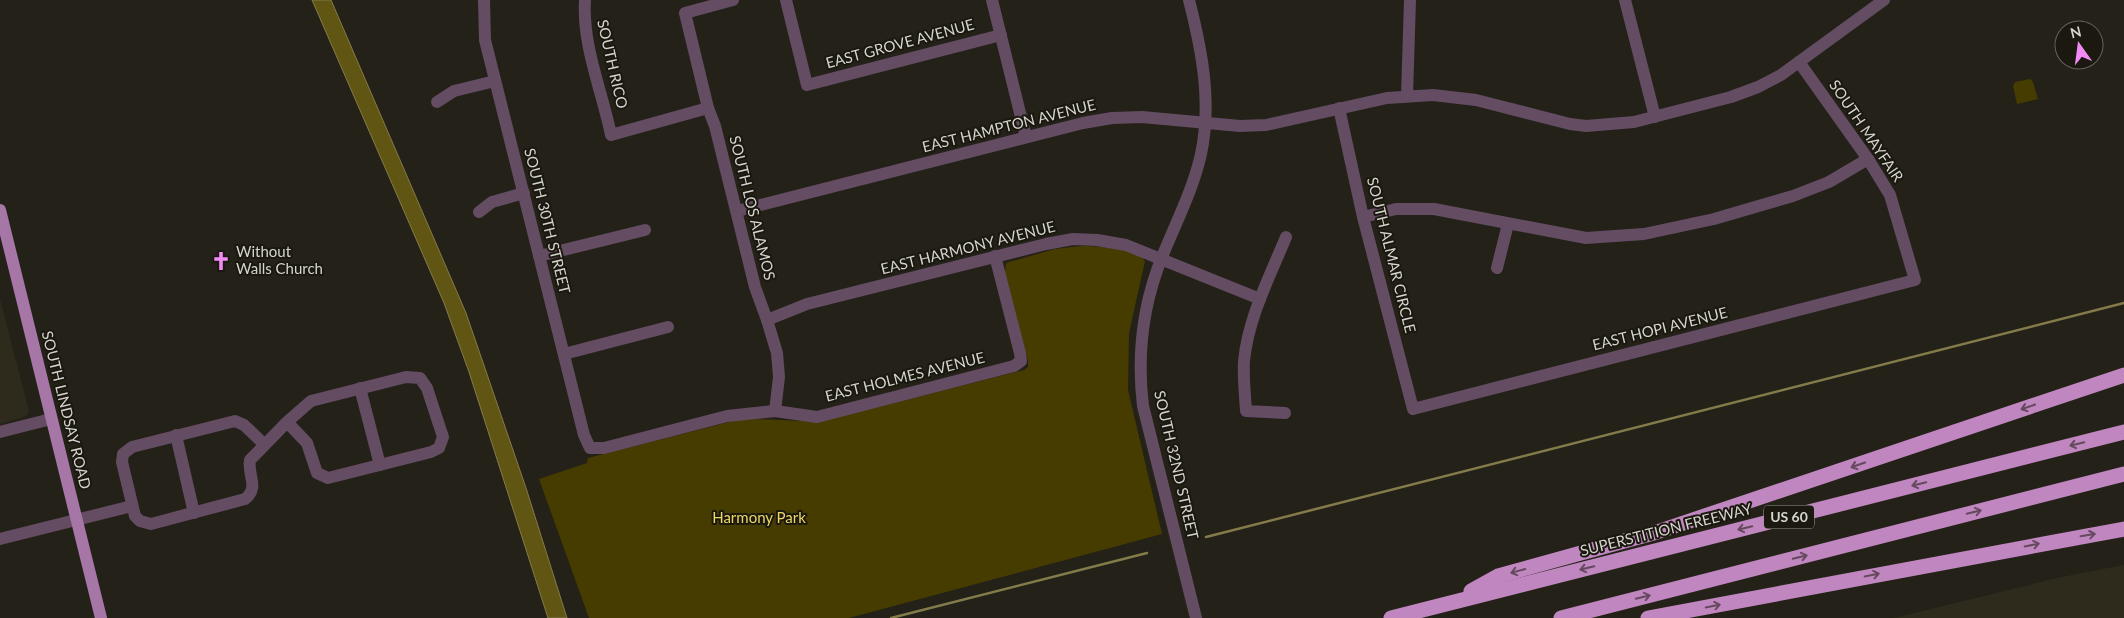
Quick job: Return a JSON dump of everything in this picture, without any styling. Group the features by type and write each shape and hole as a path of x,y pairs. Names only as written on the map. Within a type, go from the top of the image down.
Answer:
{"highway":[{"path":"1454,601 1498,576 1656,532 2124,375"},
{"name":"SUPERSTITION FREEWAY","path":"1391,618 2124,432"},
{"path":"1561,618 2124,474"},
{"path":"1648,618 2124,529"}],"main road":[{"name":"SOUTH LINDSAY ROAD","path":"0,210 101,618"}],"street":[{"name":"SOUTH 30TH STREET","path":"484,0 485,40 584,435 590,448"},
{"name":"SOUTH RICO","path":"585,0 584,15 591,53 610,135 708,108"},
{"name":"SOUTH LOS ALAMOS","path":"733,0 684,13 708,108 715,126 755,287 777,353 778,376 775,411"},
{"name":"EAST GROVE AVENUE","path":"786,0 807,85 1001,35"},
{"path":"992,0 1026,137"},
{"name":"SOUTH 32ND STREET","path":"1189,0 1203,61 1206,123 1196,175 1161,258 1150,295 1144,323 1140,379 1144,406 1196,618"},
{"path":"1407,96 1410,0"},
{"path":"1625,0 1655,117"},
{"name":"EAST HAMPTON AVENUE","path":"737,211 1026,137 1112,118 1142,117 1240,126 1266,125 1339,108 1407,96 1433,95 1476,100 1570,124 1586,126 1634,122 1731,97 1766,83 1800,62 1884,0"},
{"name":"SOUTH MAYFAIR","path":"1800,62 1868,159 1890,195 1915,280"},
{"path":"436,102 454,90 495,81"},
{"name":"SOUTH ALMAR CIRCLE","path":"1339,108 1363,217 1413,409"},
{"path":"1363,217 1396,209 1434,209 1586,238 1644,234 1714,219 1793,196 1829,182 1868,159"},
{"path":"478,212 492,202 524,193"},
{"path":"1497,268 1508,224"},
{"path":"539,256 645,230"},
{"path":"1284,413 1246,411 1244,362 1247,341 1260,299 1286,237"},
{"name":"EAST HARMONY AVENUE","path":"767,320 807,304 995,256 1073,239 1126,244 1260,299"},
{"name":"EAST HOLMES AVENUE","path":"590,448 604,448 727,416 775,411 817,417 1014,366 1021,360 995,256"},
{"name":"EAST HOPI AVENUE","path":"1413,409 1915,280"},
{"path":"564,354 668,327"},
{"path":"264,444 244,425 235,421 135,445 124,454 122,465 132,506 138,519 148,524 241,500 248,496 253,487 249,468 250,460 264,444 287,422 311,401 406,376 420,378 427,388 444,437 438,448 431,452 332,477 320,475 315,469 307,443 287,422"},
{"path":"360,388 380,465"},
{"path":"0,432 51,419"},
{"path":"176,435 194,513"},
{"path":"0,539 132,506"}],"shaded area":[{"path":"312,0 331,0 466,313 526,488 567,618 548,618 469,372 444,303"},
{"path":"0,299 29,411 26,416 0,424"},
{"path":"2124,565 2124,618 1894,618 2061,577"}],"green space":[{"path":"2030,79 2033,82 2038,99 2017,104 2013,86 2015,82"},
{"name":"Harmony Park","path":"1081,246 1125,251 1141,257 1145,261 1129,333 1128,390 1162,534 849,618 589,618 539,479 587,463 588,458 737,420 827,420 1024,370 1028,367 1028,361 1005,272 1006,263 1055,249"}],"waterway":[{"path":"1206,537 2124,303"},
{"path":"891,618 1147,553"}],"place":[{"name":"Without Walls Church","path":"221,261"}]}
